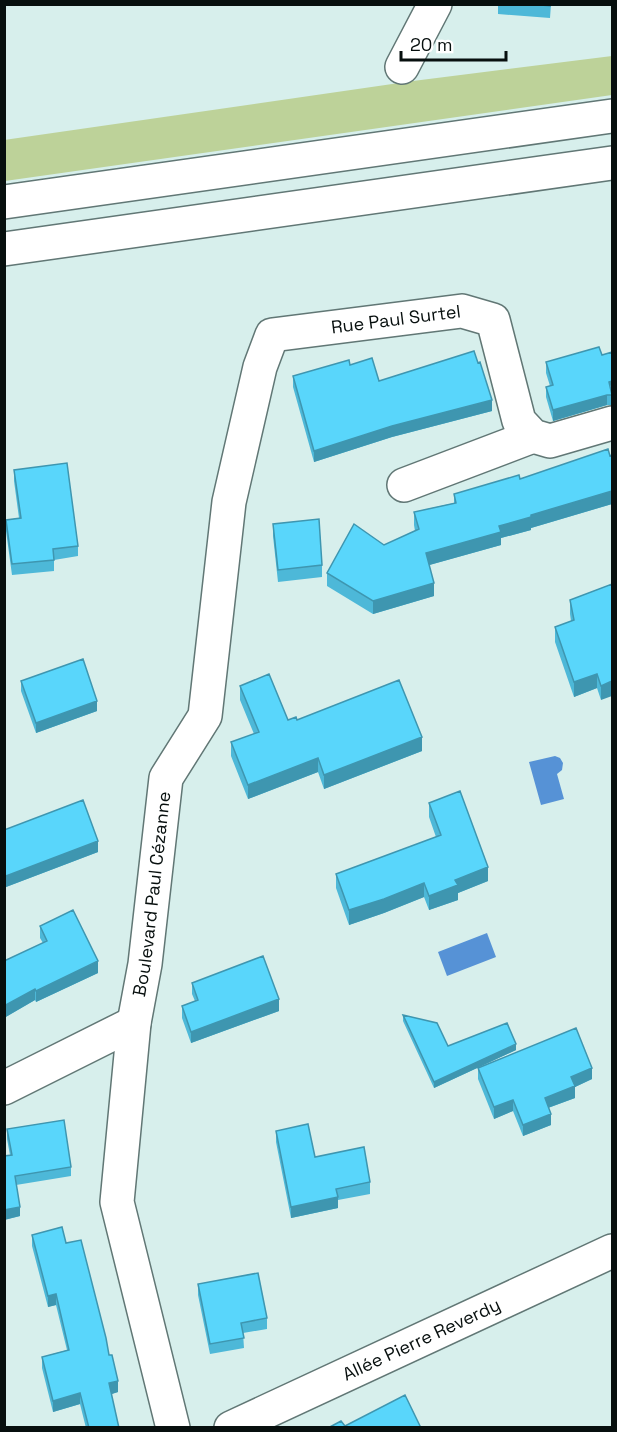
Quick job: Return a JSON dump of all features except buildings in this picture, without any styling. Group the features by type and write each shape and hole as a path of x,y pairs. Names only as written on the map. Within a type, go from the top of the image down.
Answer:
{"street":[{"path":"402,67 435,4"},
{"path":"4,202 612,116"},
{"path":"4,249 612,162"},
{"name":"Rue Paul Surtel","path":"272,335 462,311 494,320 519,421 534,436"},
{"name":"Boulevard Paul Cézanne","path":"173,1428 117,1202 134,1023 145,964 166,778 205,716 229,502 260,367 272,335"},
{"path":"404,485 534,436 550,441 612,423"},
{"path":"4,1088 134,1023"},
{"name":"Allée Pierre Reverdy","path":"231,1428 612,1251"}],"green space":[{"path":"612,56 612,95 5,181 4,140 413,81"}],"water":[{"path":"555,756 563,763 562,770 557,774 564,799 541,805 529,762"},
{"path":"487,933 496,957 447,976 438,952"}]}
